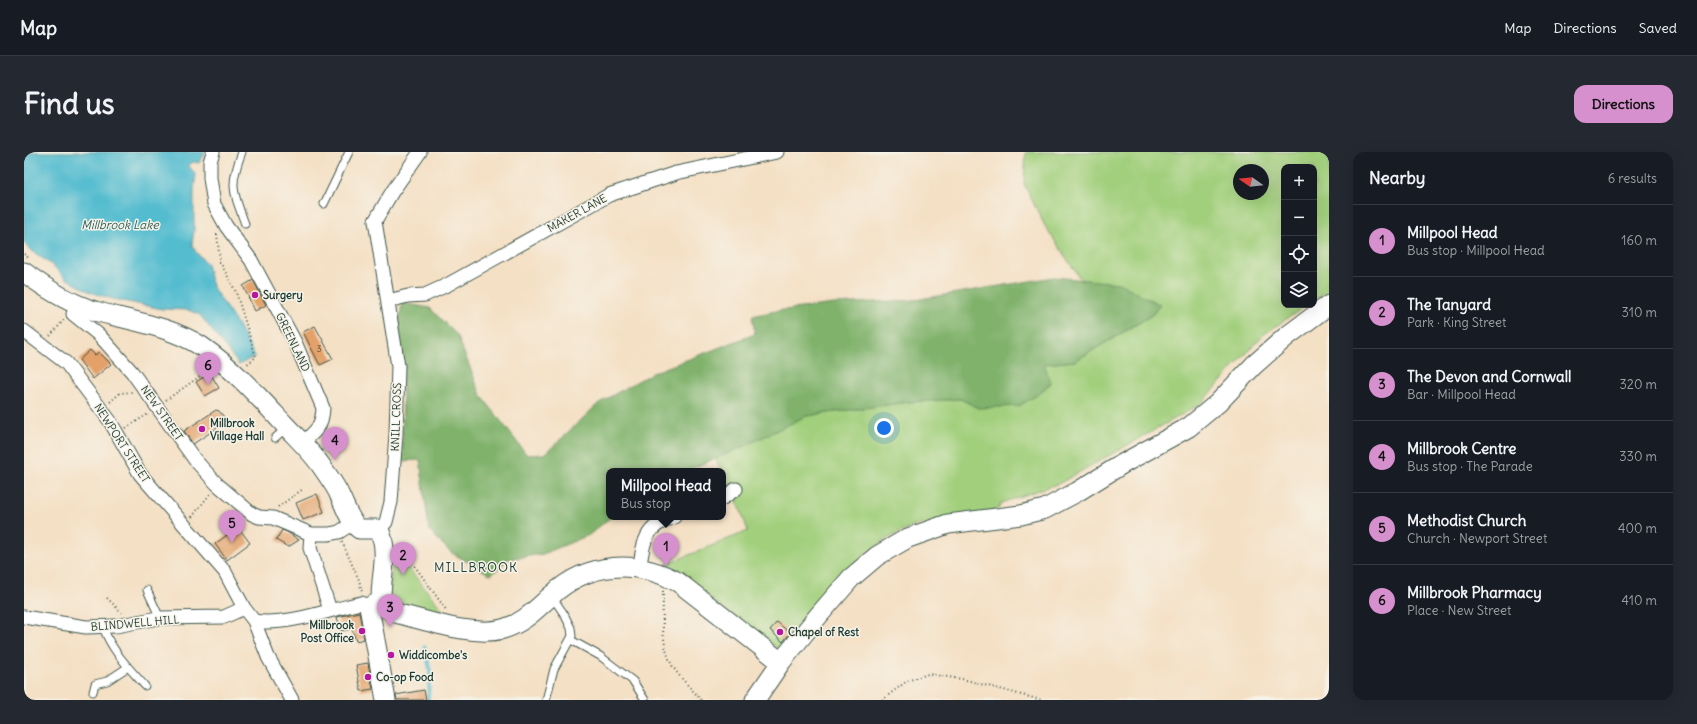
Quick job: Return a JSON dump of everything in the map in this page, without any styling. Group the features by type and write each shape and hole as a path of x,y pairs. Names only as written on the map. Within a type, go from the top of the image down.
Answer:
{"street":[{"name":"GREENLAND","path":"213,152 210,162 210,178 214,204 226,226 251,260 292,336 323,408 322,419 317,430 302,444"},
{"name":"KNILL CROSS","path":"380,530 386,522 390,512 396,434 398,366 375,221 392,192 420,152"},
{"name":"MAKER LANE","path":"388,301 408,296 425,295 447,285 610,195 676,173 777,152"},
{"path":"24,272 42,286 73,302 94,310 154,326 178,335 200,346 216,357 236,374 281,433 302,444 322,466 340,495 346,527"},
{"path":"755,700 780,662 851,578 877,556 908,538 948,524 1021,515 1045,509 1077,492 1124,463 1189,427 1218,403 1254,365 1287,336 1329,305"},
{"name":"NEW STREET","path":"69,316 109,339 195,460 217,484 252,514 260,517 272,518 311,534"},
{"name":"NEWPORT STREET","path":"24,331 66,363 101,409 140,474 225,572 244,608 254,621 268,657 292,700"},
{"path":"726,496 736,489"},
{"path":"640,568 644,542 648,533 656,524 666,520"},
{"path":"330,610 310,548 311,534 329,534 346,527 380,530 383,537 384,554 381,593 371,604"},
{"path":"254,621 265,623 277,622 311,616 330,610 371,604 389,609 399,614 466,630 484,632 501,630 516,625 530,616 551,595 577,576 609,567 640,568 662,574 678,582 780,662"},
{"path":"371,604 386,700"},
{"name":"BLINDWELL HILL","path":"24,617 86,627 103,627 160,618 224,617 244,608"}],"lane":[{"path":"242,152 233,184 234,194 245,224"},
{"path":"324,204 349,152"},
{"path":"147,590 160,618"},
{"path":"546,700 554,669 572,636 571,628 564,614 551,595"},
{"path":"103,627 106,636 128,667 145,686"},
{"path":"571,640 600,656 633,681 645,700"},
{"path":"93,692 95,684 107,681 128,667"}],"path":[{"path":"216,227 220,262 236,292 256,357 236,374"},
{"path":"42,345 69,316"},
{"path":"117,434 199,377 216,357"},
{"path":"101,409 120,393 130,394 142,385"},
{"path":"184,526 217,484"},
{"path":"272,518 274,509 303,489"},
{"path":"346,527 344,549 371,604"},
{"path":"384,554 401,555 409,558 449,614"},
{"path":"662,574 663,625 666,651 674,667 701,700"},
{"path":"107,598 123,614 128,624"},
{"path":"882,700 907,681 928,674 962,679 1041,700"}],"green space":[{"path":"1026,152 1329,152 1329,290 1317,298 1317,164 1281,164 1281,308 1303,308 1263,335 1201,404 1060,483 1001,503 999,508 996,510 915,526 886,539 862,557 784,647 778,649 668,568 667,564 748,531 738,503 726,482 726,468 720,468 715,459 806,416 908,402 961,399 978,408 1044,364 1075,361 1152,315 1160,305 1119,284 1081,280 1045,226 1024,184"},
{"path":"1054,277 1119,283 1160,305 1152,315 1075,361 1044,364 1051,383 1037,395 1019,406 978,408 961,399 908,402 806,416 747,445 693,468 606,468 606,520 607,520 589,535 543,554 508,559 491,575 450,552 429,530 420,460 402,461 403,371 399,322 402,303 430,308 457,335 481,395 527,455 545,454 599,403 652,373 755,334 752,316 776,311 834,304 914,300"},
{"path":"395,552 446,614 405,605 394,600 389,588"}],"water":[{"name":"Millbrook Lake","path":"24,152 204,152 205,154 199,163 192,162 189,166 196,175 192,245 207,264 212,286 237,324 255,356 239,365 200,315 188,310 162,309 113,299 90,292 65,278 52,265 28,248 24,242"}],"building":[{"name":"Surgery","path":"253,280 266,305 255,311 243,286"},
{"path":"315,326 333,359 320,365 303,332"},
{"path":"90,350 95,355 99,352 111,364 93,379 79,360"},
{"path":"210,373 219,388 205,396 196,382"},
{"name":"Millbrook Village Hall","path":"216,410 219,411 225,418 223,424 193,444 184,431"},
{"path":"317,494 324,512 303,520 296,503"},
{"path":"238,527 250,543 227,560 215,544"},
{"path":"282,530 299,540 288,547 276,540"},
{"path":"359,612 364,639 356,641 352,629 341,631 337,617"},
{"name":"Chapel of Rest","path":"777,622 790,633 783,642 770,630"},
{"path":"368,663 373,689 361,691 356,665"},
{"path":"424,690 426,700 397,700 396,695"}],"waterway":[{"path":"425,647 430,671 428,700"}],"place":[{"name":"Surgery","path":"255,295"},
{"name":"Millbrook Pharmacy","path":"208,385"},
{"name":"Millbrook Village Hall","path":"202,429"},
{"name":"Millbrook Centre","path":"335,460"},
{"name":"Methodist Church","path":"232,543"},
{"name":"Millpool Head","path":"666,566"},
{"name":"The Tanyard","path":"403,575"},
{"name":"The Devon and Cornwall","path":"390,627"},
{"name":"Millbrook Post Office","path":"362,631"},
{"name":"Chapel of Rest","path":"780,632"},
{"name":"Widdicombe's","path":"391,655"},
{"name":"Co-op Food","path":"368,677"}],"district":[{"name":"MILLBROOK","path":"476,567"}]}
